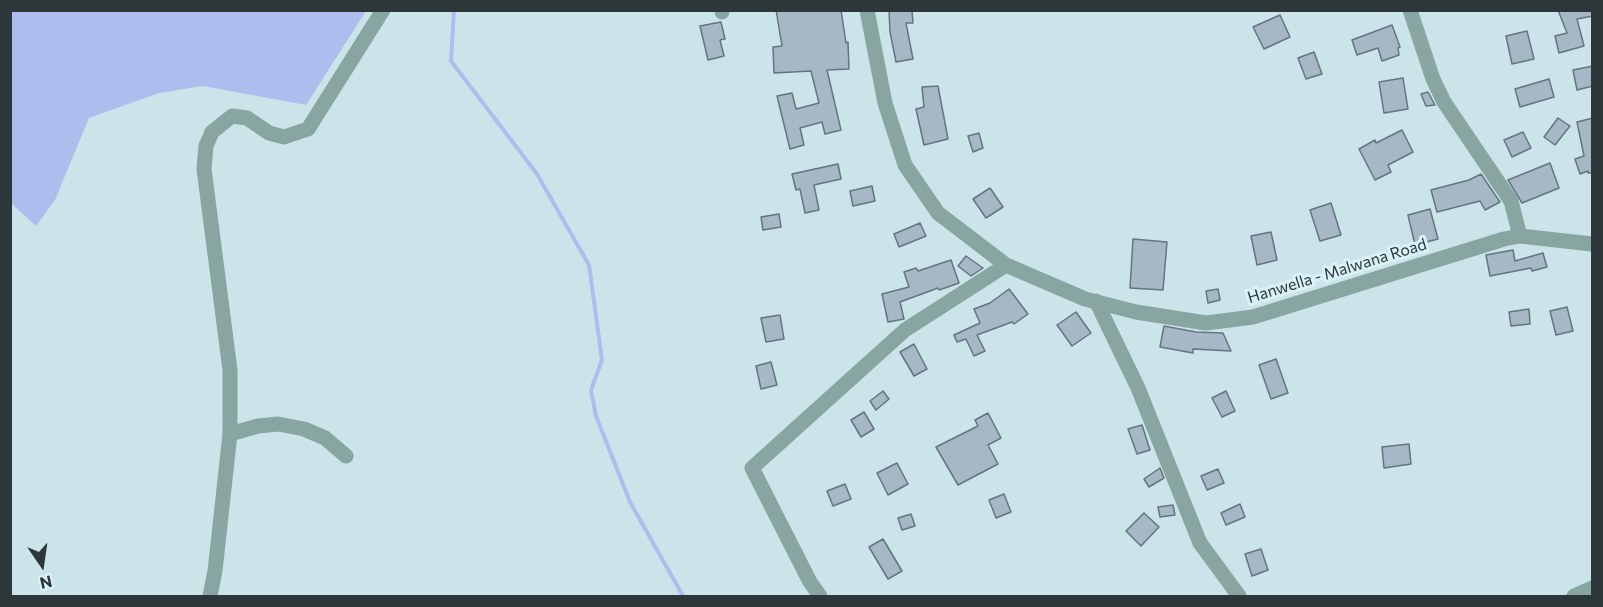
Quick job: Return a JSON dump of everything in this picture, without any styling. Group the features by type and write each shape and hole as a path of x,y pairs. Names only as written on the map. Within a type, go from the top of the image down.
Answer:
{"street":[{"path":"210,597 230,434 230,370 204,169 206,146 212,132 232,116 247,118 269,133 284,137 308,129 383,10"},
{"name":"Hanwella - Malwana Road","path":"867,10 885,103 905,165 938,213 1006,265 1085,299 1137,312 1206,323 1253,317 1503,239 1520,236 1593,244"},
{"path":"1410,10 1432,78 1444,102 1511,201 1520,236"},
{"path":"820,597 810,582 752,468 905,330 1006,265"},
{"path":"1096,301 1138,388 1200,543 1239,597"},
{"path":"230,434 258,426 287,425 325,438 346,456"},
{"path":"1574,597 1593,588"}],"water":[{"path":"11,10 366,11 306,105 203,86 159,93 89,118 55,200 36,226 11,203"}],"building":[{"path":"776,10 841,10 846,43 848,42 849,69 827,70 841,130 825,134 822,122 800,128 804,145 790,149 777,96 792,93 796,109 819,103 811,71 774,73 773,47 782,46"},
{"path":"889,10 912,10 913,23 906,23 913,59 896,62 890,32"},
{"path":"1558,10 1593,10 1593,16 1577,19 1584,46 1559,53 1555,36 1567,33"},
{"path":"1280,15 1290,37 1264,49 1253,27"},
{"path":"721,22 725,39 720,40 724,56 708,60 700,26"},
{"path":"1392,25 1400,47 1398,48 1399,55 1382,61 1378,48 1357,55 1352,40"},
{"path":"1527,31 1534,59 1512,64 1506,36"},
{"path":"1314,52 1322,74 1306,79 1298,58"},
{"path":"1593,66 1593,86 1577,90 1573,70"},
{"path":"1403,78 1408,109 1384,113 1379,82"},
{"path":"1549,79 1554,97 1520,107 1515,89"},
{"path":"938,86 948,139 924,145 916,109 924,107 922,87"},
{"path":"1428,92 1435,105 1426,106 1421,94"},
{"path":"1558,118 1570,126 1555,145 1544,137"},
{"path":"1593,118 1593,173 1588,173 1588,171 1580,174 1575,159 1584,156 1577,122"},
{"path":"1402,130 1413,152 1388,165 1391,172 1375,180 1359,149"},
{"path":"1523,132 1531,148 1512,157 1504,140"},
{"path":"979,133 983,148 973,152 968,136"},
{"path":"1550,163 1559,188 1522,203 1508,180"},
{"path":"838,164 841,179 814,185 819,210 805,213 800,189 796,190 792,174"},
{"path":"1481,174 1500,202 1485,210 1480,201 1437,212 1431,190 1469,180"},
{"path":"872,186 875,201 853,206 850,191"},
{"path":"990,188 1003,207 986,218 973,199"},
{"path":"1331,203 1341,235 1320,241 1310,210"},
{"path":"1430,209 1438,239 1415,245 1408,215"},
{"path":"779,214 781,227 763,230 761,217"},
{"path":"920,223 926,236 899,247 894,234"},
{"path":"1271,232 1277,260 1257,265 1251,236"},
{"path":"1133,239 1167,242 1163,290 1130,288"},
{"path":"1513,250 1515,261 1543,253 1547,267 1490,276 1486,255"},
{"path":"966,256 983,268 971,276 958,266"},
{"path":"951,260 959,283 900,302 904,319 888,322 882,294 909,287 904,272 916,268 918,271"},
{"path":"1009,289 1028,314 1014,324 1012,322 977,335 985,351 974,356 966,339 957,342 954,335 980,323 974,309 990,303"},
{"path":"1218,289 1220,300 1208,303 1206,291"},
{"path":"1567,307 1573,331 1556,335 1550,311"},
{"path":"1529,309 1530,324 1511,326 1509,312"},
{"path":"1076,312 1091,333 1072,346 1057,325"},
{"path":"780,315 784,339 766,342 761,318"},
{"path":"1164,326 1196,332 1223,333 1231,351 1193,349 1193,353 1160,347"},
{"path":"914,344 927,369 914,376 900,352"},
{"path":"1276,359 1288,393 1271,399 1259,365"},
{"path":"771,362 777,385 761,389 756,366"},
{"path":"883,391 889,399 876,410 870,401"},
{"path":"1226,391 1235,411 1222,417 1212,398"},
{"path":"864,412 874,429 861,437 851,420"},
{"path":"988,413 1001,438 988,445 998,464 958,485 936,447 978,426 975,420"},
{"path":"1142,425 1150,450 1137,454 1128,429"},
{"path":"1409,444 1411,464 1384,468 1382,447"},
{"path":"897,463 908,484 888,495 877,473"},
{"path":"1160,468 1164,478 1149,487 1144,479"},
{"path":"1218,469 1224,483 1207,490 1201,476"},
{"path":"845,484 851,499 833,506 827,491"},
{"path":"1004,494 1011,512 996,518 989,500"},
{"path":"1240,504 1245,517 1226,525 1221,513"},
{"path":"1173,505 1175,515 1160,517 1158,507"},
{"path":"1144,513 1159,527 1141,546 1126,531"},
{"path":"911,514 915,526 902,530 898,518"},
{"path":"883,539 902,571 888,579 869,547"},
{"path":"1261,549 1268,570 1252,576 1245,554"}],"waterway":[{"path":"454,10 451,61 537,174 589,265 602,360 591,390 596,416 630,502 683,596"}]}
